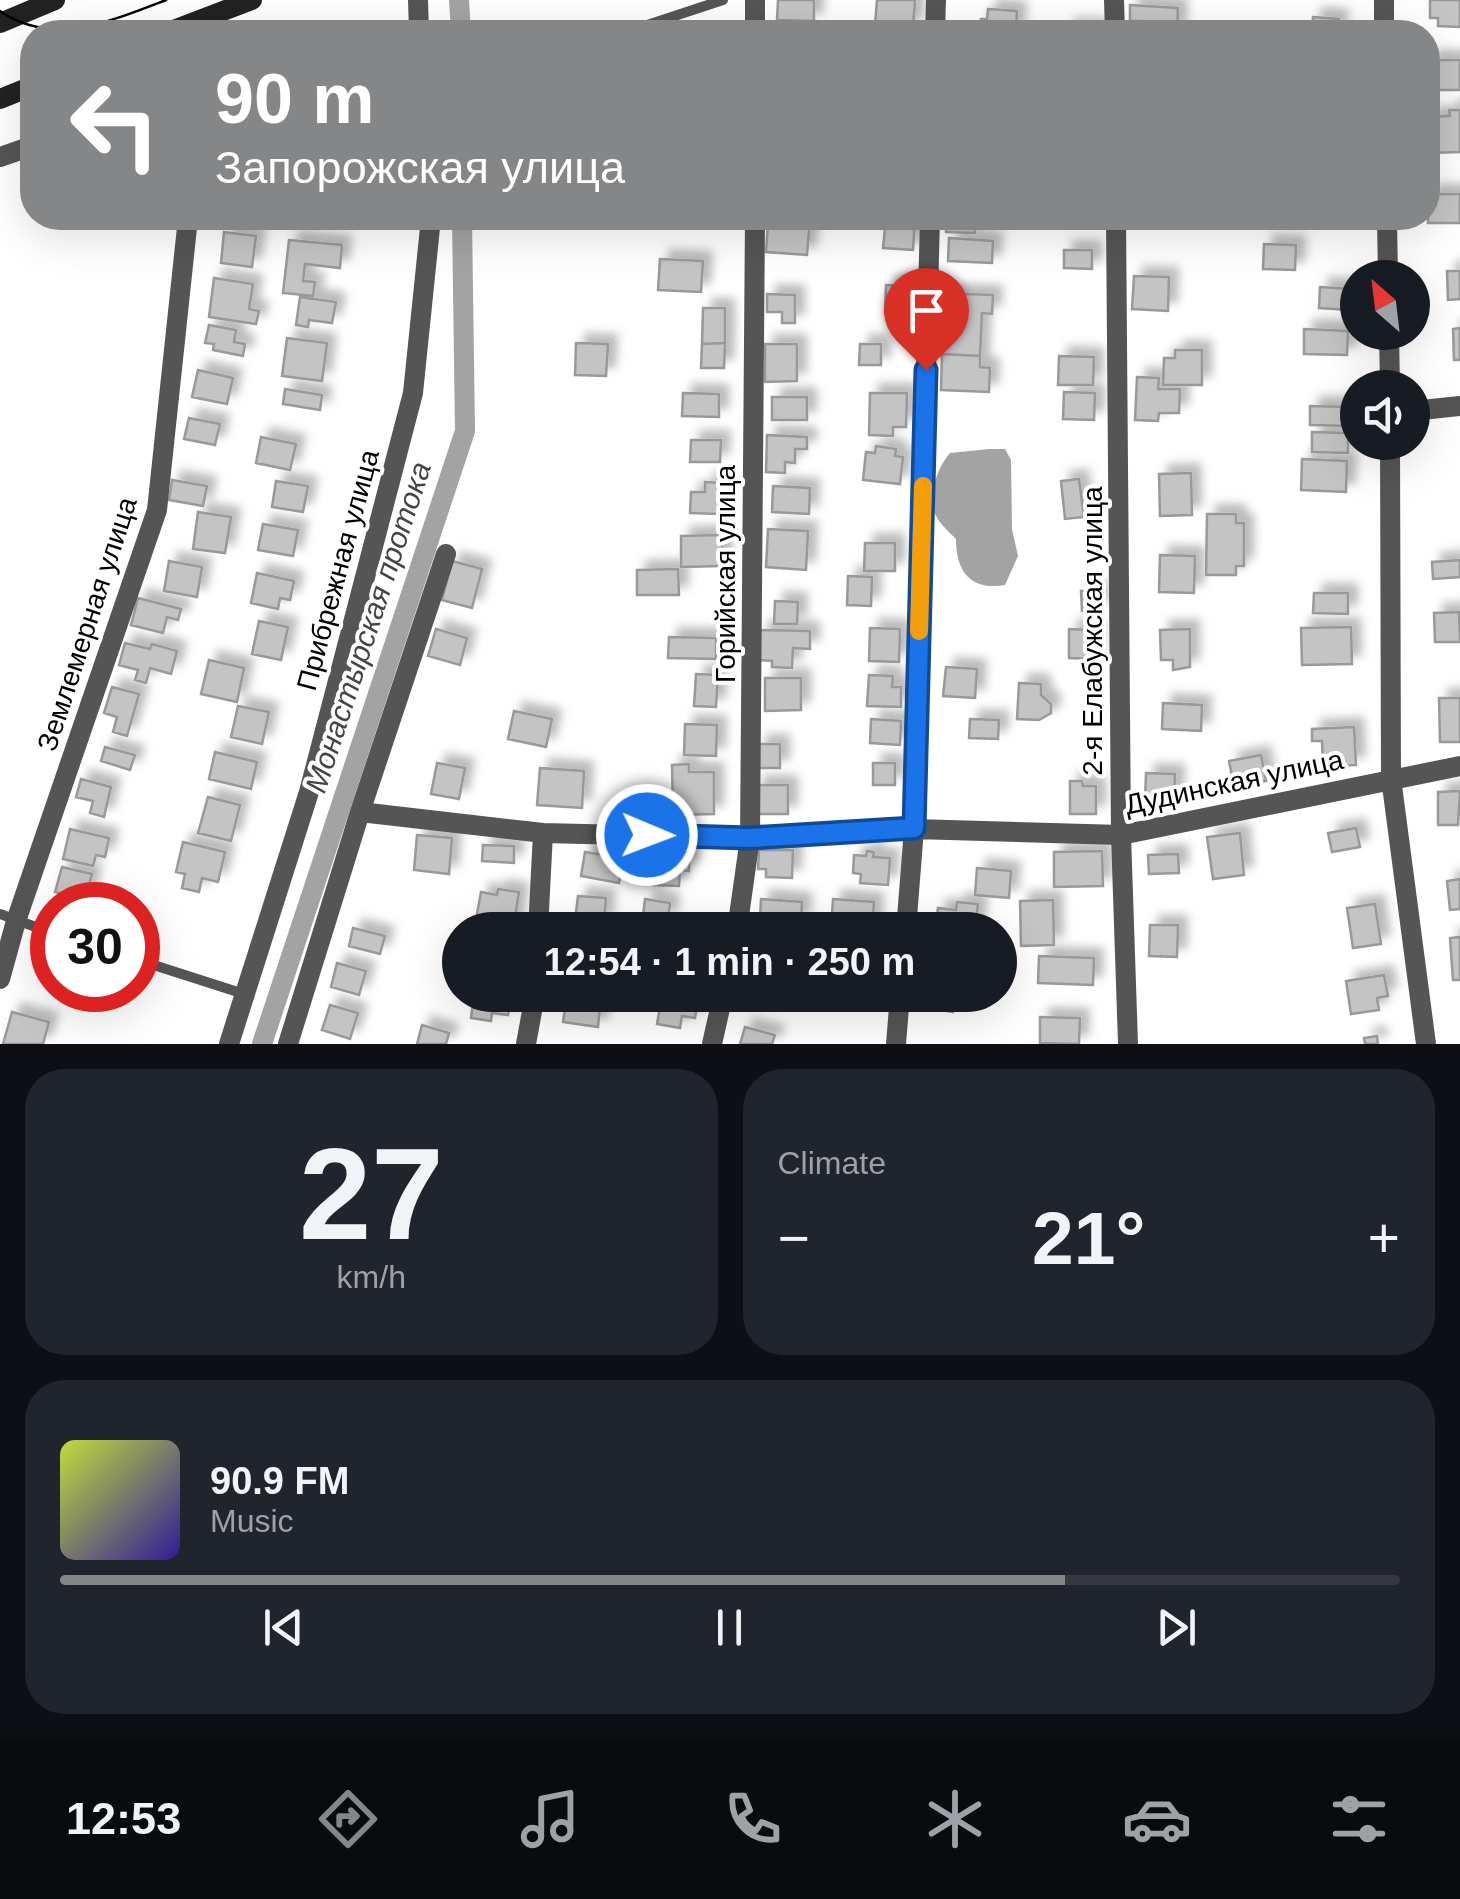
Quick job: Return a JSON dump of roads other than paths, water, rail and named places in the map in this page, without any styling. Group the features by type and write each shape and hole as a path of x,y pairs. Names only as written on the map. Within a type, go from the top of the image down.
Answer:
{"main road":[{"path":"0,23 55,0"},
{"path":"200,20 252,0"}],"street":[{"name":"Землемерная улица","path":"0,979 8,918 156,510 187,230"},
{"name":"Прибрежная улица","path":"229,1044 309,792 412,392 430,230"},
{"name":"Горийская улица","path":"739,912 750,838 755,230"},
{"path":"907,912 914,828 930,230"},
{"name":"2-я Елабужская улица","path":"1116,230 1121,835 1128,1044"},
{"path":"1387,230 1388,260"},
{"path":"1430,409 1460,406"},
{"path":"1390,460 1392,778 1426,1044"},
{"path":"288,1044 446,554"},
{"name":"Дудинская улица","path":"360,812 543,833 750,838 914,828 1121,835 1460,766"},
{"path":"539,912 543,833"},
{"path":"526,1044 532,1012"},
{"path":"712,1044 719,1012"},
{"path":"896,1044 899,1012"}],"lane":[{"path":"662,20 723,0"},
{"path":"160,967 245,994"}],"waterway":[{"name":"Монастырская протока","path":"459,0 460,20"},
{"name":"Монастырская протока","path":"262,1044 465,431 462,230"}],"tram line":[{"path":"110,20 166,0"},
{"path":"0,11 20,22"}]}
